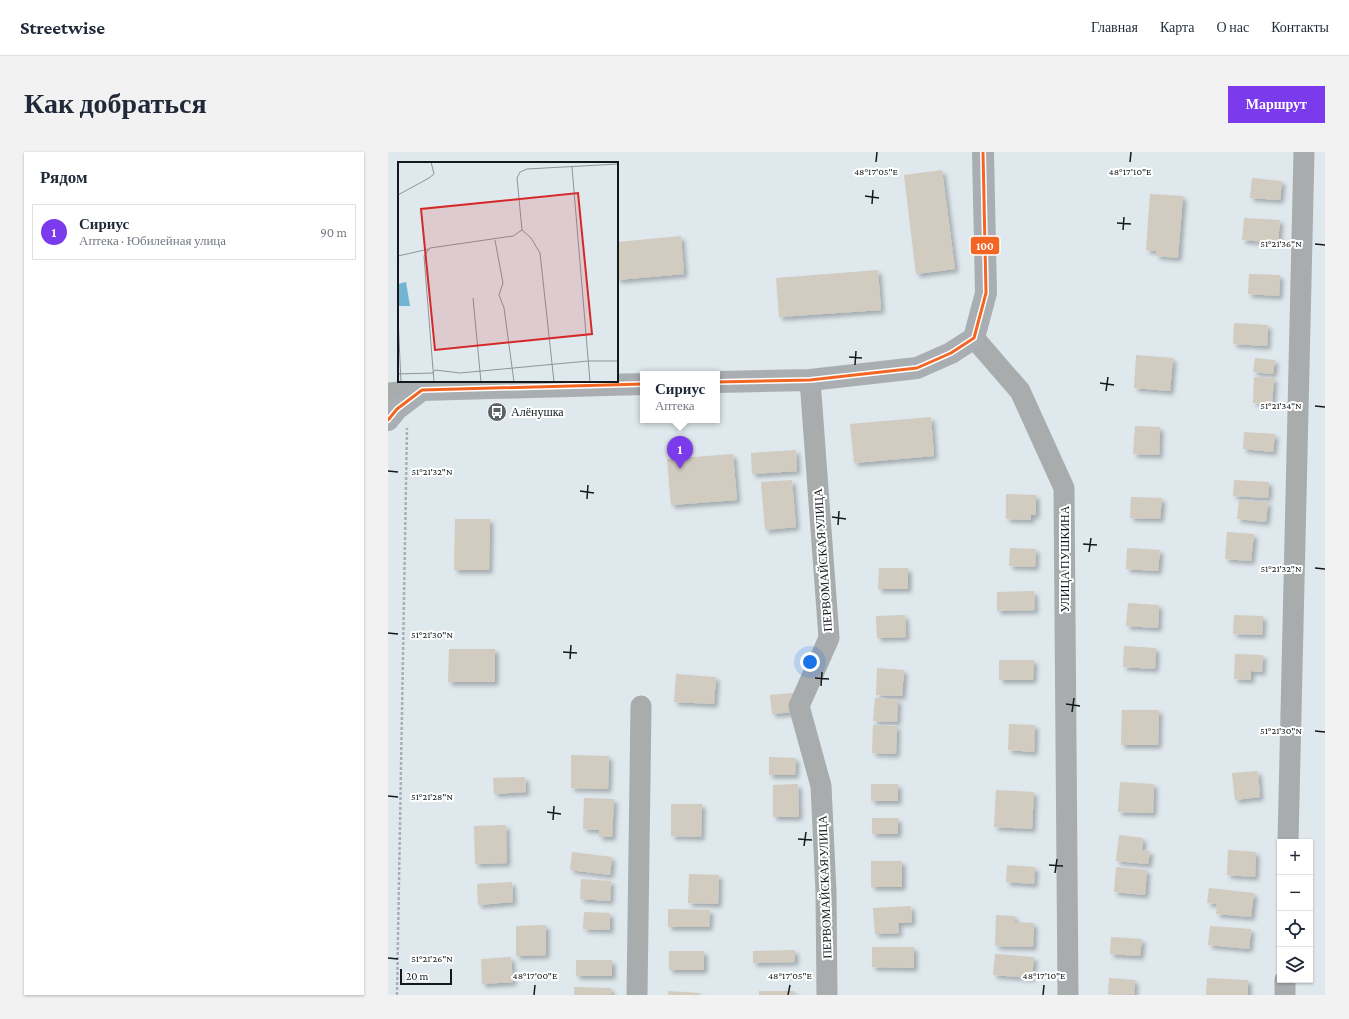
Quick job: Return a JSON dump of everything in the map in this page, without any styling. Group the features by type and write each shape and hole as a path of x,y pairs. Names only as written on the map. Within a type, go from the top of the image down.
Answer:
{"main road":[{"path":"720,382 810,380 917,368 950,353 974,338 986,293 983,152"},
{"path":"398,423 397,409 422,390 640,384"}],"street":[{"path":"1288,839 1304,152"},
{"name":"УЛИЦА ПУШКИНА","path":"974,338 1020,390 1064,488 1068,995"},
{"name":"ПЕРВОМАЙСКАЯ УЛИЦА","path":"810,380 829,638 799,706 821,786 826,892 827,995"},
{"path":"388,393 422,390"},
{"path":"637,995 641,706"},
{"path":"1285,983 1285,995"}],"path":[{"path":"397,995 398,423"}],"building":[{"path":"942,170 955,269 916,274 904,175"},
{"path":"1252,178 1282,181 1280,200 1250,198"},
{"path":"1150,194 1183,196 1178,258 1156,256 1156,251 1146,250"},
{"path":"1244,218 1280,220 1278,243 1242,240"},
{"path":"681,236 684,274 618,280 618,242"},
{"path":"878,270 881,310 779,317 776,278"},
{"path":"1249,274 1280,275 1279,296 1248,294"},
{"path":"1234,323 1268,325 1267,346 1233,344"},
{"path":"1136,355 1173,358 1170,391 1134,388"},
{"path":"1255,358 1275,360 1273,374 1253,372"},
{"path":"1254,377 1274,378 1272,404 1253,403"},
{"path":"931,417 934,456 854,463 850,424"},
{"path":"1135,426 1160,427 1159,455 1133,454"},
{"path":"1244,432 1275,434 1273,452 1243,449"},
{"path":"796,450 797,471 752,474 751,453"},
{"path":"733,454 737,500 671,505 667,459"},
{"path":"792,480 796,527 765,530 761,482"},
{"path":"1234,480 1269,482 1268,498 1233,496"},
{"path":"1006,494 1036,495 1036,515 1031,515 1031,520 1006,519"},
{"path":"1131,497 1162,498 1160,519 1130,518"},
{"path":"1239,500 1268,502 1266,522 1237,519"},
{"path":"455,519 490,519 489,570 454,570"},
{"path":"1227,532 1254,534 1251,561 1225,559"},
{"path":"1010,548 1036,549 1035,567 1009,566"},
{"path":"1127,548 1160,550 1158,571 1126,569"},
{"path":"879,568 908,568 908,589 878,589"},
{"path":"1034,591 1035,610 997,611 997,592"},
{"path":"1128,603 1159,605 1158,628 1126,626"},
{"path":"905,615 906,637 877,638 876,616"},
{"path":"1234,615 1263,616 1262,635 1233,634"},
{"path":"1124,646 1156,648 1155,669 1123,667"},
{"path":"449,649 495,649 495,682 448,682"},
{"path":"1235,654 1263,655 1262,672 1251,671 1251,680 1234,679"},
{"path":"999,660 1034,660 1033,680 999,680"},
{"path":"877,668 904,670 902,696 876,695"},
{"path":"676,674 716,677 714,704 674,702"},
{"path":"793,693 795,712 772,714 770,695"},
{"path":"875,698 898,700 897,722 873,721"},
{"path":"1122,710 1159,710 1158,745 1121,745"},
{"path":"1009,724 1035,725 1034,752 1008,750"},
{"path":"873,725 897,726 896,754 872,753"},
{"path":"571,755 609,756 608,789 571,788"},
{"path":"769,757 796,758 795,775 769,775"},
{"path":"1258,771 1260,797 1235,800 1232,773"},
{"path":"525,777 526,792 494,794 493,778"},
{"path":"1120,782 1154,784 1153,813 1118,812"},
{"path":"798,784 799,817 773,817 773,785"},
{"path":"871,784 898,784 898,801 871,801"},
{"path":"996,790 1034,792 1032,829 994,827"},
{"path":"584,798 614,799 612,837 599,837 599,830 583,829"},
{"path":"671,804 702,804 701,837 671,836"},
{"path":"872,818 898,818 898,834 872,834"},
{"path":"506,825 507,863 475,864 474,826"},
{"path":"1119,835 1143,838 1142,850 1150,851 1148,864 1116,861"},
{"path":"1228,850 1256,852 1255,877 1227,875"},
{"path":"572,852 612,857 610,875 570,870"},
{"path":"871,861 902,861 902,887 871,887"},
{"path":"1007,865 1035,867 1034,884 1006,882"},
{"path":"1116,867 1147,870 1145,895 1114,892"},
{"path":"689,874 719,875 718,904 688,903"},
{"path":"581,879 611,881 610,901 580,899"},
{"path":"512,882 513,902 478,905 477,884"},
{"path":"1209,888 1254,893 1251,917 1216,914 1217,904 1207,903"},
{"path":"911,906 912,922 898,923 899,933 875,934 873,908"},
{"path":"668,909 710,910 709,927 668,927"},
{"path":"584,912 610,913 610,930 583,929"},
{"path":"996,915 1015,916 1015,922 1034,923 1033,947 995,946"},
{"path":"546,925 546,955 516,956 516,926"},
{"path":"1210,926 1251,929 1249,949 1208,945"},
{"path":"1111,937 1142,939 1140,956 1110,954"},
{"path":"872,947 914,947 914,968 872,967"},
{"path":"795,950 795,962 753,963 753,951"},
{"path":"669,951 704,951 704,970 669,970"},
{"path":"995,954 1034,957 1032,978 993,975"},
{"path":"511,957 513,982 482,984 481,959"},
{"path":"576,960 612,960 612,976 576,976"},
{"path":"1109,978 1135,980 1134,995 1108,994"},
{"path":"1207,978 1248,980 1248,995 1206,995"},
{"path":"574,987 611,988 611,995 574,995"},
{"path":"668,991 700,993 700,995 668,995"},
{"path":"759,991 794,991 794,995 759,995"}],"transit line":[{"name":"100","path":"974,338 986,293 983,152"},
{"name":"100","path":"720,382 810,380 917,368 951,353 974,338"},
{"name":"100","path":"388,420 397,409 422,390 640,384"}],"place":[{"name":"Алёнушка","path":"497,412"},
{"name":"Сириус","path":"680,469"}]}
